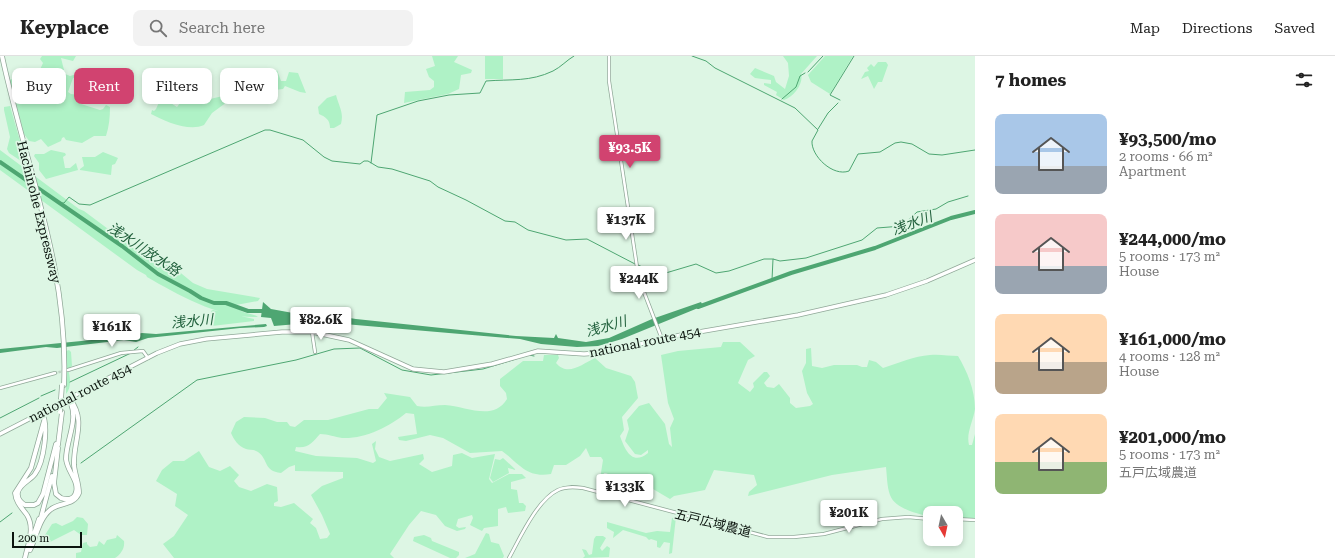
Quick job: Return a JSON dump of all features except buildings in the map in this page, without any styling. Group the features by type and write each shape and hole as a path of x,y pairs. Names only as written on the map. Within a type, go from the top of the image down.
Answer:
{"highway":[{"name":"Hachinohe Expressway","path":"1,56 55,263 64,356 61,412 57,446 49,490 30,550 25,558"},
{"name":"national route 454","path":"0,434 148,358 180,344 206,339 282,332 312,332 349,340 408,367 437,372 486,365 530,352 547,350 590,354 662,339 798,315 881,297 927,281 975,260"},
{"path":"57,446 55,489 61,498 69,499 74,496 76,490 66,460 74,416 70,399"},
{"path":"30,550 48,512 54,507 72,502 79,493 74,462 79,417 77,409 70,399"},
{"path":"42,413 46,425 39,467 34,476 20,487 18,493 20,501 25,505 34,505 42,498 57,446"},
{"path":"25,558 30,536 30,523 16,500 15,493 17,487 31,468 36,443 44,424 42,413"},
{"name":"Hachinohe Expressway","path":"25,558 47,492 57,446"}],"street":[{"path":"609,56 609,81 637,267 642,287 662,339"},
{"path":"312,332 315,352"},
{"path":"68,370 128,352 143,351 148,358"},
{"path":"0,388 55,374"},
{"name":"五戸広域農道","path":"509,558 541,506 553,493 564,488 583,488 768,536 794,537 824,534 882,519 908,517 923,518"},
{"path":"963,519 975,520"}],"shaded area":[{"path":"42,56 76,56 73,61 61,58 64,68 41,68 43,63 40,59"},
{"path":"432,56 458,56 454,62 472,70 471,73 461,75 459,89 448,94 404,103 405,92 430,90 434,87 434,81 429,77 426,69 435,66"},
{"path":"485,56 503,56 503,79 485,79"},
{"path":"783,56 817,56 801,74 802,78 800,85 795,93 784,100 776,95 777,92 764,85 764,83 771,84 771,80 755,78 750,74 755,68 774,76 776,82 785,89 789,76 788,63"},
{"path":"825,56 853,56 830,94 811,82 808,75"},
{"path":"878,62 886,62 888,65 882,82 878,82 874,89 868,76 861,79 865,72 869,71 867,68 871,64 874,67"},
{"path":"289,72 298,73 306,93 285,86 283,89 278,90 278,73 281,81 286,81"},
{"path":"66,74 70,76 74,75 68,92 74,94 74,104 81,104 100,110 106,105 110,107 106,136 94,136 82,143 66,140 64,137 61,141 48,147 41,139 35,142 29,141 24,134 16,104 66,104"},
{"path":"336,95 342,113 342,120 341,124 334,128 330,128 327,119 319,114 318,107 327,98"},
{"path":"220,97 220,104 224,104 212,113 204,125 198,127 177,125 163,120 151,114 152,110 154,111 158,104 172,104 177,107 179,104 212,104 212,99"},
{"path":"10,106 27,165 9,153 7,149 10,137 4,107"},
{"path":"0,150 155,264 154,265 158,268 163,265 171,265 193,283 207,289 260,298 258,301 236,305 243,312 258,317 244,317 215,310 186,298 147,277 0,170"},
{"path":"51,150 65,153 66,155 63,157 65,168 70,168 76,163 78,170 46,179 39,170 39,163 34,156 35,154 44,154"},
{"path":"103,152 118,158 115,164 112,165 111,175 80,170 84,166 82,157 95,157"},
{"path":"263,302 271,309 304,315 317,313 356,319 516,336 554,338 556,334 558,338 586,342 609,338 652,319 701,302 703,306 622,339 598,346 577,347 541,344 520,339 321,322 274,326 271,318 261,317"},
{"path":"213,310 254,319 254,321 212,326 211,311"},
{"path":"266,324 267,326 264,327 240,328 148,338 136,342 124,340 0,353 0,349 122,337 142,333 156,334"},
{"path":"723,342 740,342 755,356 748,360 738,383 750,392 754,387 753,383 764,372 767,372 770,376 764,383 767,387 774,388 779,384 790,398 790,403 796,408 810,406 813,404 807,393 802,371 806,363 806,349 811,348 812,366 822,368 834,365 857,365 867,367 869,360 876,362 883,368 912,358 924,356 958,356 970,381 975,402 975,409 968,441 969,445 972,445 975,434 975,521 963,520 963,506 923,506 923,515 901,507 890,495 886,467 832,475 748,496 749,492 757,485 754,475 714,470 705,490 674,496 670,499 653,489 631,486 606,473 604,473 601,481 603,460 601,457 590,457 586,448 580,456 566,465 554,465 551,474 542,475 529,472 524,469 502,451 470,453 443,438 430,435 406,441 399,440 398,437 417,434 414,414 406,413 392,423 368,434 351,438 342,438 320,434 307,446 296,447 295,451 316,456 357,458 373,463 376,461 372,444 376,441 375,449 379,457 390,461 423,454 424,459 419,464 432,472 452,466 453,455 462,453 472,458 495,454 489,479 492,483 509,474 522,474 526,478 511,482 511,489 517,490 519,503 523,503 526,506 525,511 508,513 506,507 498,509 498,526 484,528 482,531 470,525 473,518 472,515 458,519 456,526 459,528 466,527 465,529 457,531 445,526 436,515 421,511 409,525 390,554 394,558 174,558 163,544 174,536 188,515 175,506 177,494 156,481 162,470 173,461 184,461 199,451 209,467 220,471 230,466 239,475 234,481 239,487 251,491 267,484 277,487 278,501 274,503 274,506 281,507 294,503 313,519 310,523 316,528 320,539 327,538 330,534 311,495 322,486 343,478 343,472 295,471 295,465 289,467 281,473 271,470 264,458 258,452 241,446 232,436 231,433 236,422 244,417 265,418 277,422 287,422 290,426 295,427 304,420 328,420 369,409 378,409 387,398 384,393 410,397 417,406 424,407 445,405 479,411 494,410 501,406 507,399 506,393 500,386 500,379 523,361 543,361 544,355 558,355 559,358 556,363 565,369 570,369 580,366 595,358 606,368 631,376 635,382 638,398 622,417 624,430 620,436 630,455 638,458 648,453 648,450 641,455 635,454 625,441 629,429 627,420 639,406 649,403 665,424 669,444 672,447 670,428 674,419 668,403 661,355 678,351 721,347"},
{"path":"69,350 71,352 72,366 68,369 70,385 66,394 66,351"},
{"path":"503,458 516,470 508,468 507,464 509,473 493,482 490,478 495,459 500,460"},
{"path":"77,517 83,518 88,524 87,535 81,535 74,530 48,543 45,542 45,535 52,524 56,523 62,526 73,521"},
{"path":"676,517 672,553 669,554 670,543 664,542 660,548 657,547 657,541 651,539 649,540 646,537 623,530 613,538 614,532 607,528 607,522 646,533 657,531 670,532 672,518"},
{"path":"486,533 489,534 491,542 499,544 504,556 503,558 465,558 475,554"},
{"path":"117,535 124,541 124,546 119,555 115,558 76,558 76,553 81,552 83,543 87,542 90,547 97,546 99,541 104,545 107,540 116,538"},
{"path":"424,535 431,538 432,541 459,552 459,555 456,558 450,558 413,541 414,537"},
{"path":"596,536 603,536 606,538 600,548 602,551 607,546 610,548 609,557 583,558 585,556 582,549 586,550 589,555 592,554 594,539"}],"waterway":[{"path":"371,163 377,115 418,101 449,95 480,93 486,81 520,79 545,75 574,56"},
{"path":"692,56 706,61 715,68 795,108 818,130 812,141 815,153 824,164 836,171 849,171 858,154 880,152 895,143 901,142 912,144 929,154 942,155 975,150"},
{"path":"808,72 823,56"},
{"path":"840,100 830,95 854,56"},
{"path":"782,99 796,87 800,76 805,73"},
{"path":"818,129 828,113 838,103"},
{"path":"60,203 64,203 69,197 79,204 90,205 265,130 270,130 303,140 324,157 332,161 360,164 364,161 368,161 378,167 392,169 430,181 438,187 505,221 515,222 528,230 566,240 587,239 635,264"},
{"name":"浅水川放水路","path":"0,162 122,246 158,274 201,298 214,303 226,303 248,311 267,311"},
{"path":"772,280 773,259 780,261 806,258 862,240 877,228 902,226 917,212 936,209 948,202 968,196"},
{"name":"浅水川","path":"698,307 791,273 875,248 951,218 975,212"},
{"path":"638,265 659,275 696,264 716,273 729,271 764,259 773,259"},
{"path":"133,351 138,347"},
{"path":"81,463 197,380 296,360 334,349 360,348 402,370 431,375 483,369 516,359"},
{"path":"70,382 131,353"},
{"path":"529,355 534,356"},
{"path":"41,396 55,390"},
{"path":"0,418 39,398"},
{"path":"0,522 12,513"}],"tunnel":[{"path":"55,373 68,370"}]}
